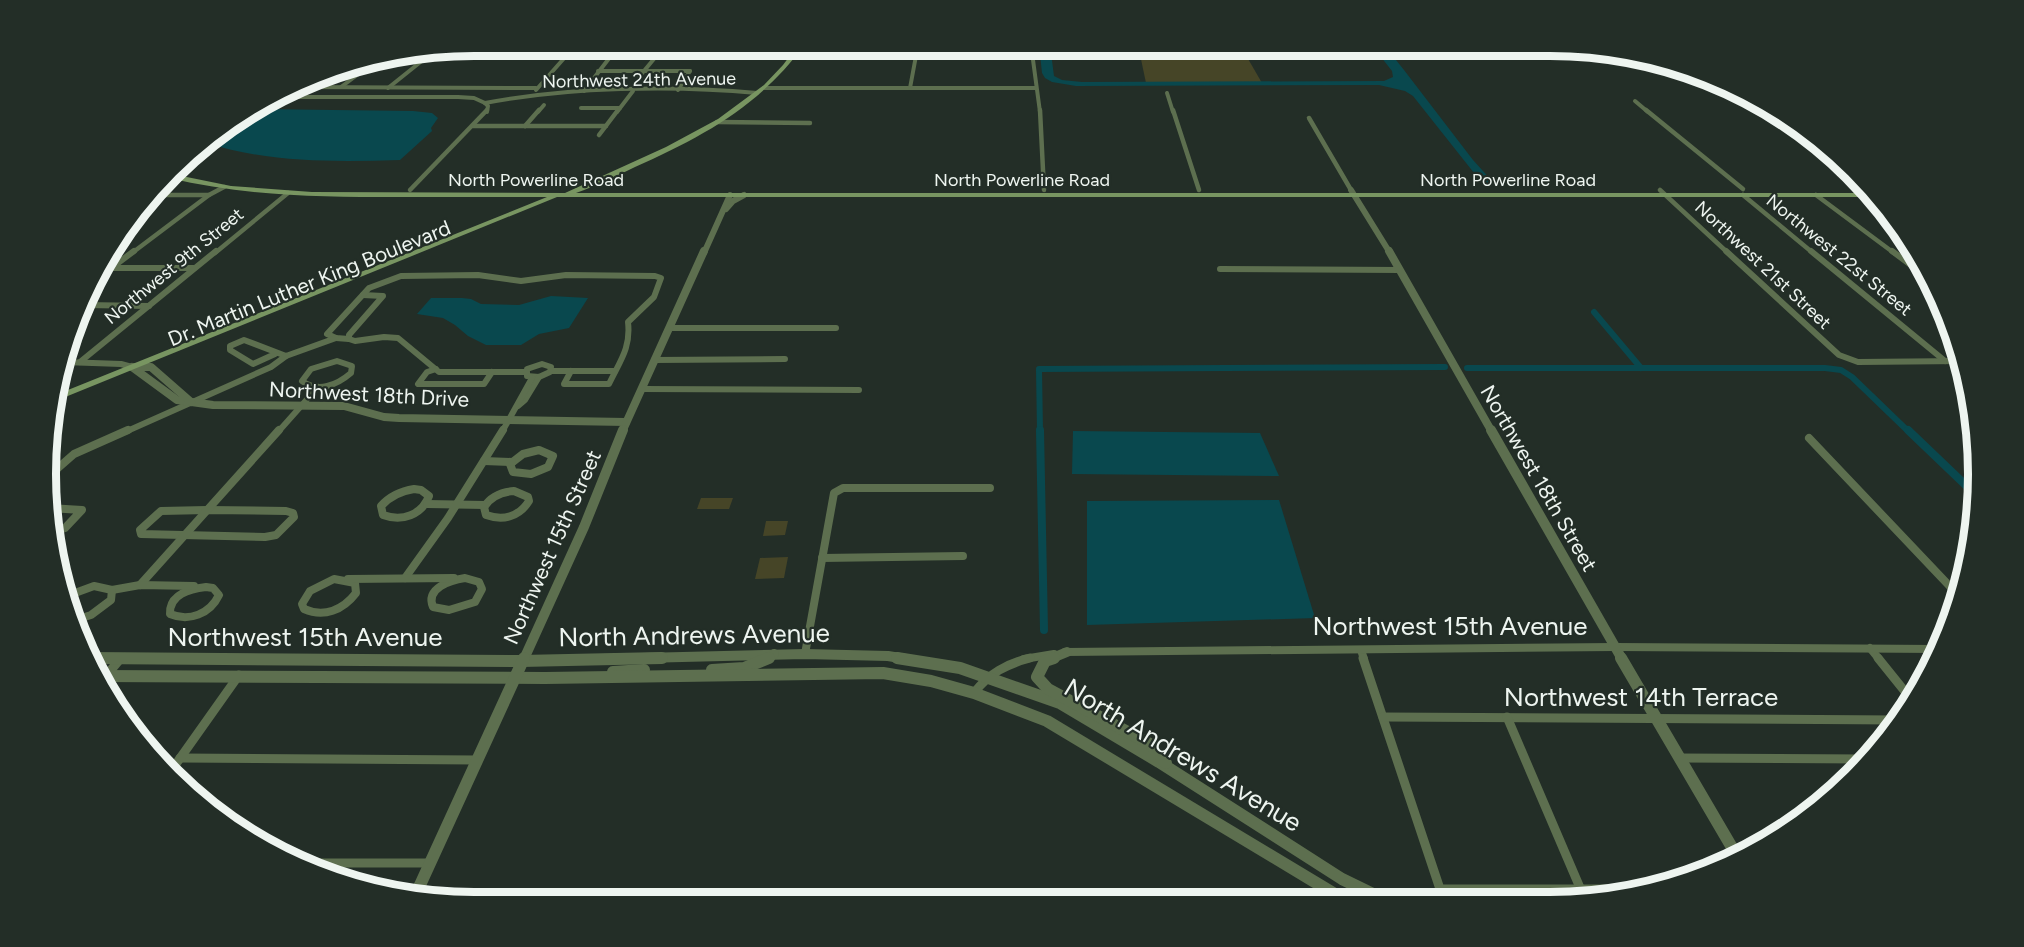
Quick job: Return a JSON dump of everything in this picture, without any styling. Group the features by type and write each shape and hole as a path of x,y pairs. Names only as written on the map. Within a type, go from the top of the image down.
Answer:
{"main road":[{"name":"Dr. Martin Luther King Boulevard","path":"63,395 136,369 151,367 575,193 717,122 754,92 788,56"},
{"name":"Dr. Martin Luther King Boulevard","path":"682,141 754,92 764,88 790,56"},
{"path":"764,88 772,77 771,74"},
{"name":"North Powerline Road","path":"184,172 234,183 297,189 709,195 730,192 744,195 1184,195 1214,190 1476,195 1663,192"},
{"name":"North Powerline Road","path":"178,178 224,187 288,193 558,195"},
{"path":"214,185 234,183"},
{"path":"224,187 247,184"},
{"path":"377,195 410,190"},
{"name":"North Powerline Road","path":"575,193 761,190 1199,192 1857,190"},
{"path":"1476,195 1481,192 1515,190"},
{"path":"1802,195 1809,190"},
{"name":"North Powerline Road","path":"1743,192 1862,195"},
{"name":"Dr. Martin Luther King Boulevard","path":"62,402 136,369 558,195 575,193"}],"street":[{"path":"536,94 536,88 566,56"},
{"path":"584,91 610,56"},
{"path":"639,77 656,56"},
{"path":"910,88 915,56"},
{"path":"1032,56 1040,110 1044,190"},
{"path":"377,97 426,58"},
{"path":"341,87 362,71"},
{"path":"598,71 690,71 678,90"},
{"name":"Northwest 24th Avenue","path":"314,87 536,88"},
{"name":"Northwest 24th Avenue","path":"764,88 1035,88"},
{"name":"Northwest 24th Avenue","path":"485,103 536,94 584,91 754,92"},
{"path":"599,135 633,91"},
{"path":"1167,93 1199,192"},
{"path":"293,97 458,97 474,98 489,106 487,113 410,190"},
{"name":"Northwest 22st Street","path":"1635,101 1945,361"},
{"path":"525,126 544,105"},
{"path":"581,108 620,108"},
{"name":"Northwest 18th Street","path":"1309,118 1352,192 1370,217 1733,849"},
{"path":"717,122 810,123"},
{"path":"473,126 606,126"},
{"path":"111,268 209,195 224,187"},
{"name":"Northwest 15th Street","path":"419,888 584,527 627,420 730,192"},
{"name":"Northwest 21st Street","path":"1663,192 1839,355 1858,362 1945,361"},
{"name":"Northwest 9th Street","path":"81,362 288,193"},
{"path":"162,195 209,195"},
{"name":"Northwest 15th Street","path":"722,213 733,201 744,195"},
{"path":"1816,195 1913,267"},
{"path":"111,268 194,268"},
{"path":"1220,269 1400,270"},
{"path":"336,338 327,334 369,288 386,280 417,275 485,275 521,281 566,275 661,278 654,297 628,322 630,338 628,345 609,384 564,384 571,371"},
{"path":"349,339 349,334 383,296 363,295"},
{"path":"91,305 149,306"},
{"path":"670,328 836,328"},
{"name":"Northwest 18th Drive","path":"336,338 360,341 384,337 398,338 439,372 525,372 533,366 542,364 549,366 551,371"},
{"path":"56,470 74,454 271,367 286,356 336,338"},
{"path":"275,354 253,364 230,350 230,346 236,342 252,340 275,354 286,356"},
{"path":"654,360 785,359"},
{"path":"140,585 318,387 341,381 351,373 352,366 337,361 312,368 306,372 302,381 310,386 318,387"},
{"path":"1945,361 1953,361"},
{"path":"71,362 121,364 136,369"},
{"path":"151,367 191,402"},
{"name":"Northwest 18th Drive","path":"136,369 177,400 213,405 344,406 384,417 399,418 522,421 627,420"},
{"path":"436,369 427,372 418,384 484,384 492,372"},
{"path":"525,372 527,376 536,378 551,371 615,371"},
{"path":"405,578 456,505 518,406 525,400 536,378"},
{"path":"642,389 859,390"},
{"path":"1809,438 1952,589"},
{"path":"484,461 512,462 518,456 532,451 545,451 553,456 551,464 546,469 532,474 513,472 510,468 512,462"},
{"path":"805,654 834,493 843,488 990,488"},
{"path":"427,504 429,496 426,493 414,489 406,490 385,501 381,511 388,517 403,517 419,511 427,504 485,505 498,494 514,491 525,493 529,501 522,511 500,518 486,515 485,505"},
{"path":"57,508 82,510 65,528 59,530"},
{"path":"207,510 286,511 293,513 294,517 276,536 141,534 140,530 161,511 207,510"},
{"path":"822,558 963,556"},
{"path":"342,579 355,583 357,587 352,600 326,613 317,614 304,609 303,599 308,592 324,582 342,579 465,578 479,582 482,591 472,603 456,610 447,611 434,607 431,602 435,591 448,582 465,578"},
{"path":"73,593 90,586 107,586 112,590 140,585 206,587 218,590 219,594 214,605 190,617 174,617 168,610 174,600 189,590 206,587"},
{"path":"81,617 100,610 111,600 112,590"},
{"name":"Northwest 15th Avenue","path":"983,678 1004,666 1031,656 1067,652 1615,647 1929,649"},
{"path":"1870,648 1906,693"},
{"path":"1361,650 1440,889 1588,890"},
{"path":"1067,652 1045,661 1037,677 1048,689 1150,744 1174,772"},
{"path":"587,676 624,670 747,669 763,663 774,654"},
{"name":"North Andrews Avenue","path":"521,661 805,654 888,656 960,668 983,678 1060,703 1174,772 1342,879 1369,892"},
{"name":"Northwest 15th Avenue","path":"99,658 521,661"},
{"path":"107,672 121,658"},
{"name":"North Andrews Avenue","path":"513,678 801,676 883,673 931,681 974,693 1047,721 1331,892"},
{"path":"175,766 239,675"},
{"name":"Northwest 15th Avenue","path":"110,678 239,675 513,678"},
{"path":"974,693 983,678"},
{"name":"Northwest 14th Terrace","path":"1383,717 1888,720"},
{"path":"1507,717 1581,890"},
{"path":"1679,758 1856,759"},
{"path":"180,759 477,760"},
{"path":"320,862 430,862"}],"shaded area":[{"path":"1140,56 1246,56 1262,83 1146,83"},
{"path":"701,498 733,498 729,509 697,509"},
{"path":"766,521 788,521 785,535 763,536"},
{"path":"788,557 784,578 755,579 760,558"}],"water":[{"path":"1040,56 1051,56 1054,76 1062,80 1082,82 1384,81 1393,77 1392,71 1380,56 1393,56 1473,160 1493,182 1489,184 1478,178 1413,96 1405,91 1379,85 1076,86 1052,82 1042,73"},
{"path":"269,109 413,111 432,113 438,118 431,128 432,131 400,160 301,160 215,145"},
{"path":"551,296 588,298 569,328 539,334 521,345 486,345 468,336 443,318 417,314 431,298 462,298 481,304 519,305"},
{"path":"1073,431 1260,433 1279,476 1072,474"},
{"path":"1279,500 1315,618 1087,625 1087,501"}],"waterway":[{"path":"1594,312 1641,368"},
{"path":"1040,432 1039,369 1445,367"},
{"path":"1467,368 1641,368"},
{"path":"1641,368 1825,368 1841,370 1852,377 1909,432"},
{"path":"1040,430 1044,630"},
{"path":"1908,430 1968,487"}]}
